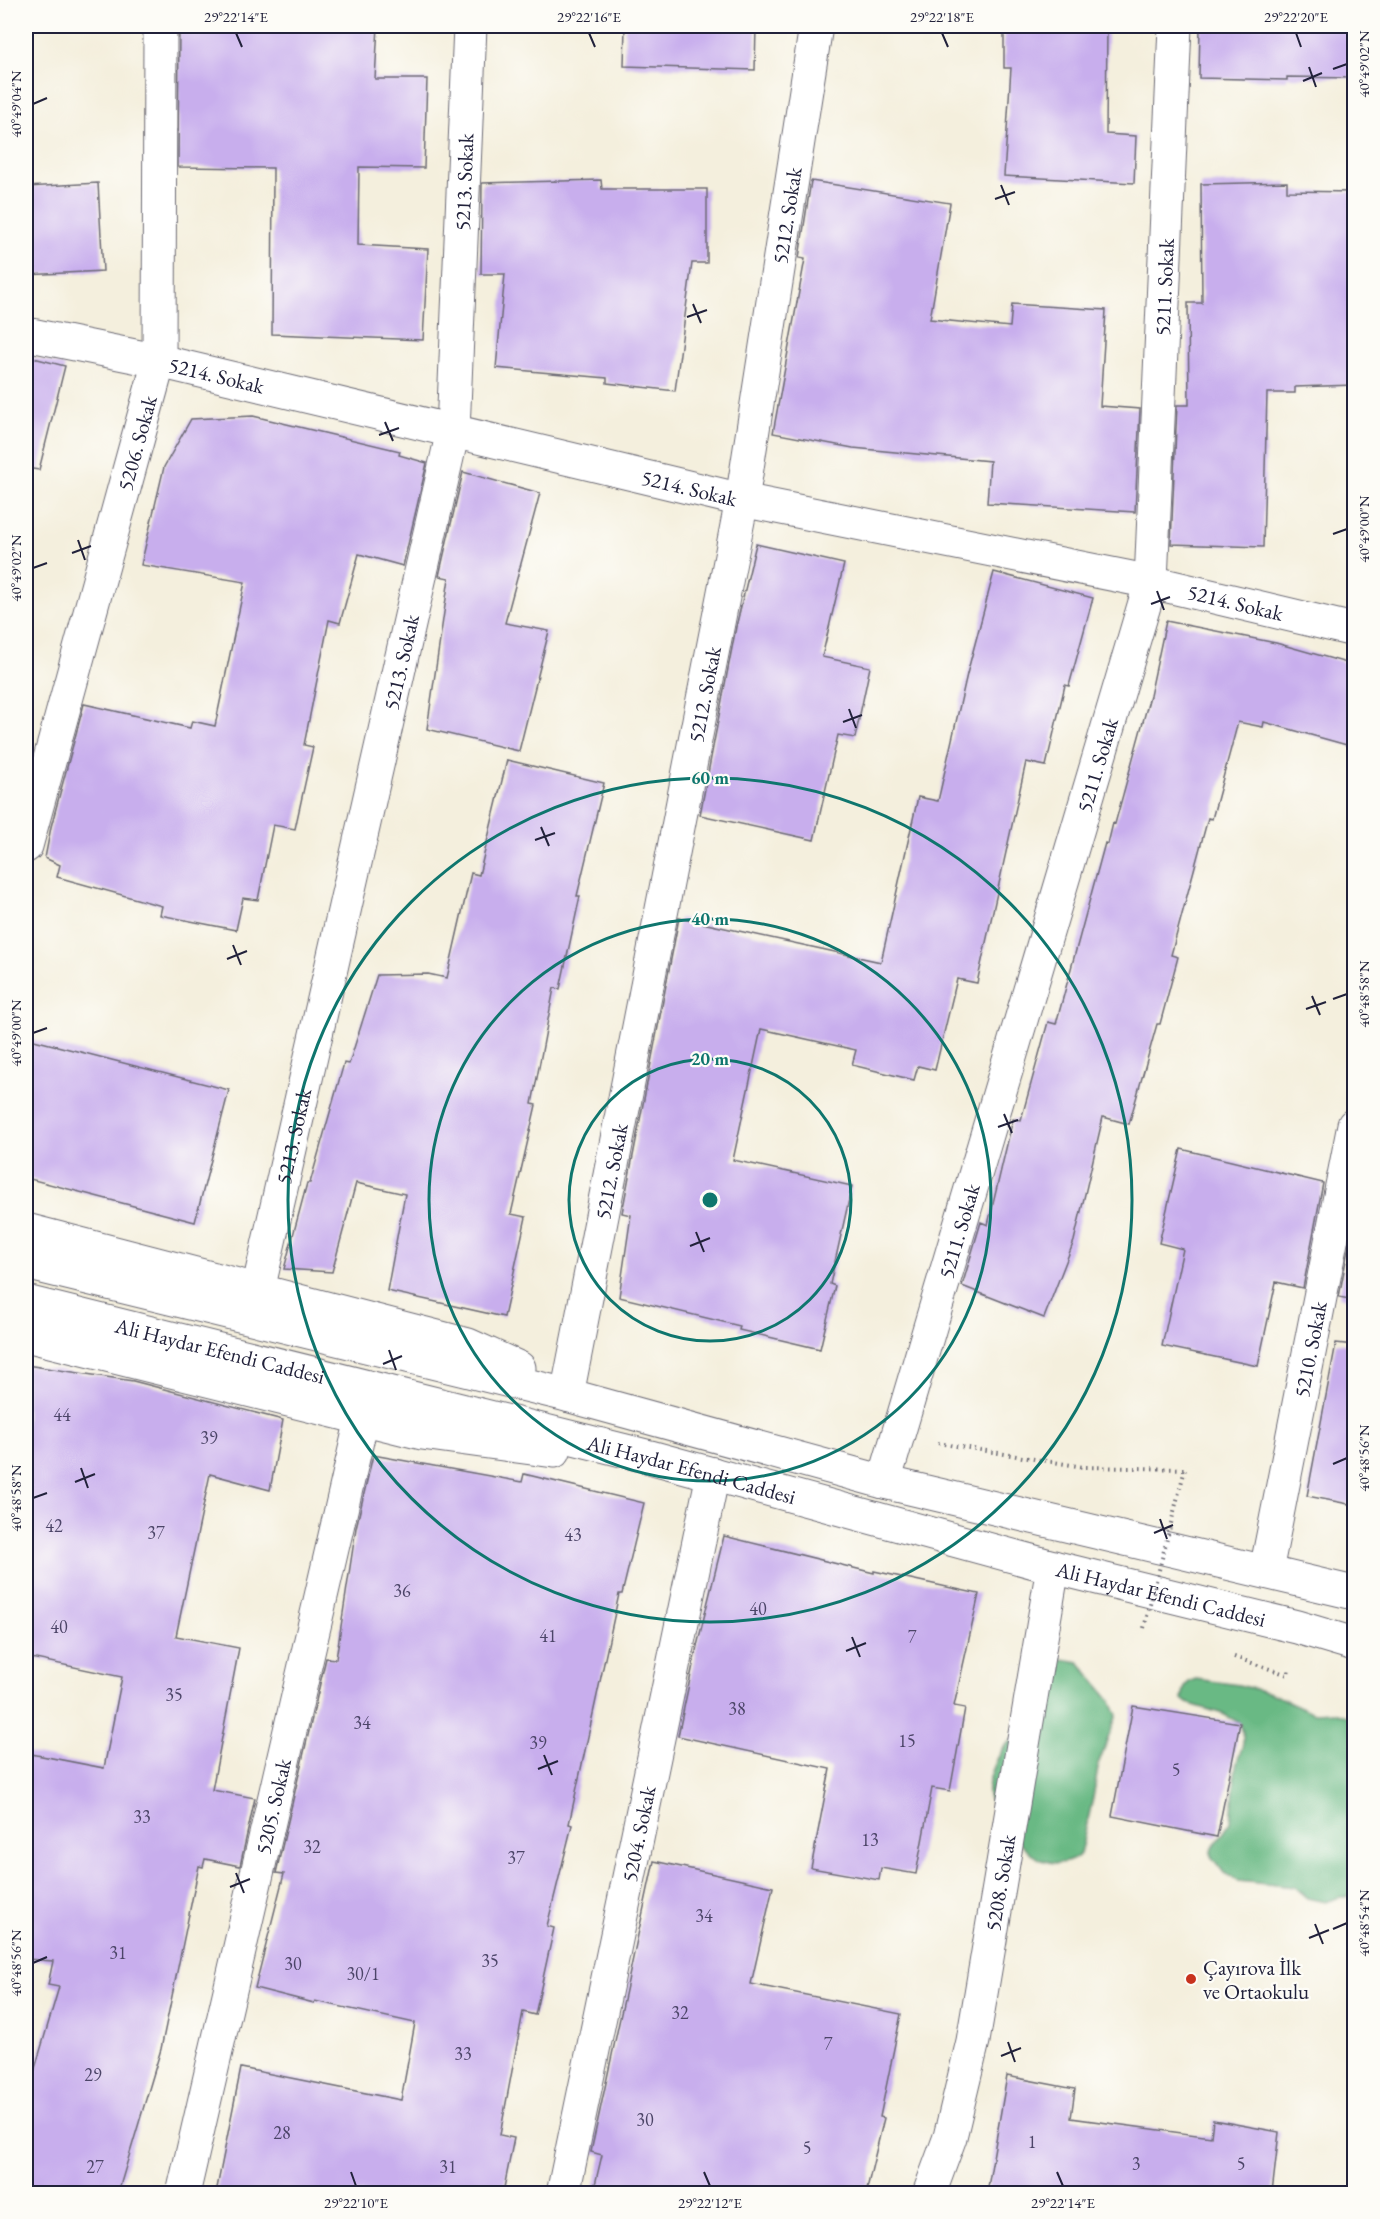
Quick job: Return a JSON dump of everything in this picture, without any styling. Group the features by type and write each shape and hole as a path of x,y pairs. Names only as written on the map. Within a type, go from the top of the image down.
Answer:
{"street":[{"name":"5206. Sokak","path":"26,846 159,361 160,26"},
{"name":"5213. Sokak","path":"258,1290 453,431 470,26"},
{"name":"5212. Sokak","path":"567,1395 742,500 816,26"},
{"name":"5211. Sokak","path":"884,1482 1151,582 1175,26"},
{"name":"5214. Sokak","path":"26,334 159,361 742,500 1151,582 1354,630"},
{"name":"5210. Sokak","path":"1266,1571 1354,1125"},
{"path":"26,1230 468,1345 512,1364 567,1395"},
{"name":"Ali Haydar Efendi Caddesi","path":"26,1263 567,1395 884,1482 1354,1593"},
{"name":"Ali Haydar Efendi Caddesi","path":"26,1302 650,1457 1053,1568 1297,1627 1354,1644"},
{"path":"26,1335 422,1433 587,1455 650,1457"},
{"name":"5205. Sokak","path":"183,2193 362,1419"},
{"name":"5204. Sokak","path":"563,2193 713,1474"},
{"name":"5208. Sokak","path":"929,2193 950,2137 973,2041 1053,1568"}],"path":[{"path":"897,1437 1083,1467 1185,1469 1144,1628"}],"green space":[{"path":"1062,1659 1079,1662 1111,1701 1117,1715 1099,1762 1080,1854 1068,1862 1057,1863 1047,1862 1035,1856 1009,1831 994,1810 988,1788 992,1770 1003,1749 1028,1729 1033,1722 1046,1663"},
{"path":"1196,1679 1239,1685 1270,1693 1314,1713 1334,1712 1354,1719 1354,1897 1340,1897 1325,1902 1307,1898 1294,1887 1238,1881 1224,1873 1211,1856 1211,1851 1231,1822 1236,1766 1243,1744 1243,1733 1240,1723 1223,1714 1187,1703 1182,1699 1186,1686"}],"building":[{"path":"179,26 378,26 375,79 427,79 424,168 359,167 358,245 428,249 423,340 272,334 273,168 178,167"},
{"path":"625,26 756,26 755,70 624,66"},
{"path":"1004,26 1107,26 1106,134 1136,136 1134,183 1004,176 1011,68 1004,68"},
{"path":"1200,26 1354,26 1354,78 1287,77 1287,80 1199,78"},
{"path":"601,180 602,189 707,189 707,263 692,263 675,391 607,383 607,378 496,368 505,274 481,274 482,183"},
{"path":"811,181 950,203 930,319 1010,327 1012,304 1106,310 1100,406 1140,409 1135,512 987,503 990,461 853,448 773,433 805,259 799,258"},
{"path":"1287,182 1287,191 1354,192 1354,385 1295,387 1295,393 1267,393 1263,547 1171,544 1177,405 1189,405 1188,303 1202,303 1201,184"},
{"path":"98,183 103,271 26,275 26,187"},
{"path":"26,356 65,366 39,470 26,468"},
{"path":"253,416 400,451 399,455 427,463 403,566 359,554 340,623 329,620 304,745 313,747 295,829 273,825 258,900 243,898 236,930 160,915 162,906 57,877 60,865 45,858 84,704 190,728 192,721 215,726 245,582 141,565 164,467 191,419"},
{"path":"463,472 540,493 505,623 549,631 519,751 427,729 449,578 439,576"},
{"path":"756,544 844,564 822,657 870,667 855,738 838,735 814,840 700,815 736,627"},
{"path":"994,572 1093,598 1069,686 1065,685 1046,766 1026,762 977,983 957,979 935,1070 918,1066 914,1080 852,1065 856,1050 761,1029 733,1160 852,1186 830,1284 835,1286 820,1349 739,1330 740,1326 619,1297 631,1215 622,1213 679,918 881,962 918,797 938,801 967,674"},
{"path":"1166,621 1276,643 1354,665 1354,747 1264,722 1263,727 1238,722 1212,819 1208,818 1171,955 1178,957 1129,1124 1103,1117 1074,1241 1044,1318 962,1286 981,1222 988,1225 1013,1119 1021,1120 1048,1022 1056,1024 1105,843 1108,844 1113,823 1115,824 1150,696"},
{"path":"507,760 604,783 577,896 580,896 560,989 554,988 532,1104 536,1105 511,1214 526,1217 504,1317 387,1291 405,1194 356,1183 332,1272 284,1269 307,1183 310,1183 344,1063 349,1064 377,975 428,974 447,978 471,873 479,875"},
{"path":"26,1038 229,1090 195,1222 26,1178"},
{"path":"1181,1149 1323,1183 1303,1288 1276,1282 1258,1366 1162,1346 1183,1249 1159,1243"},
{"path":"1354,1219 1354,1300 1339,1297"},
{"path":"1336,1343 1354,1345 1354,1505 1307,1496"},
{"path":"26,1365 133,1381 283,1420 270,1490 210,1474 176,1636 239,1648 212,1790 255,1798 240,1866 205,1859 203,1867 199,1866 161,2049 118,2193 26,2193 26,2099 59,1987 48,1985 53,1961 26,1959 26,1753 104,1768 122,1677 26,1657"},
{"path":"373,1455 522,1482 524,1474 644,1503 622,1594 619,1594 569,1824 572,1825 547,1926 554,1928 535,2015 523,2012 500,2135 514,2138 503,2193 216,2193 241,2068 401,2100 415,2023 315,2001 314,2003 255,1988 284,1874 276,1873 326,1658 336,1659 356,1528"},
{"path":"724,1536 874,1573 874,1571 979,1594 954,1706 965,1708 950,1791 932,1788 916,1874 881,1868 879,1880 811,1868 830,1769 678,1736"},
{"path":"1133,1706 1240,1723 1217,1837 1112,1816"},
{"path":"654,1861 773,1887 751,1984 901,2014 880,2117 884,2118 866,2193 593,2193 602,2155 591,2152"},
{"path":"1007,2076 1075,2089 1071,2118 1211,2137 1213,2120 1279,2132 1272,2193 987,2193"}],"place":[{"name":"Çayırova İlk ve Ortaokulu","path":"1191,1979"}]}
